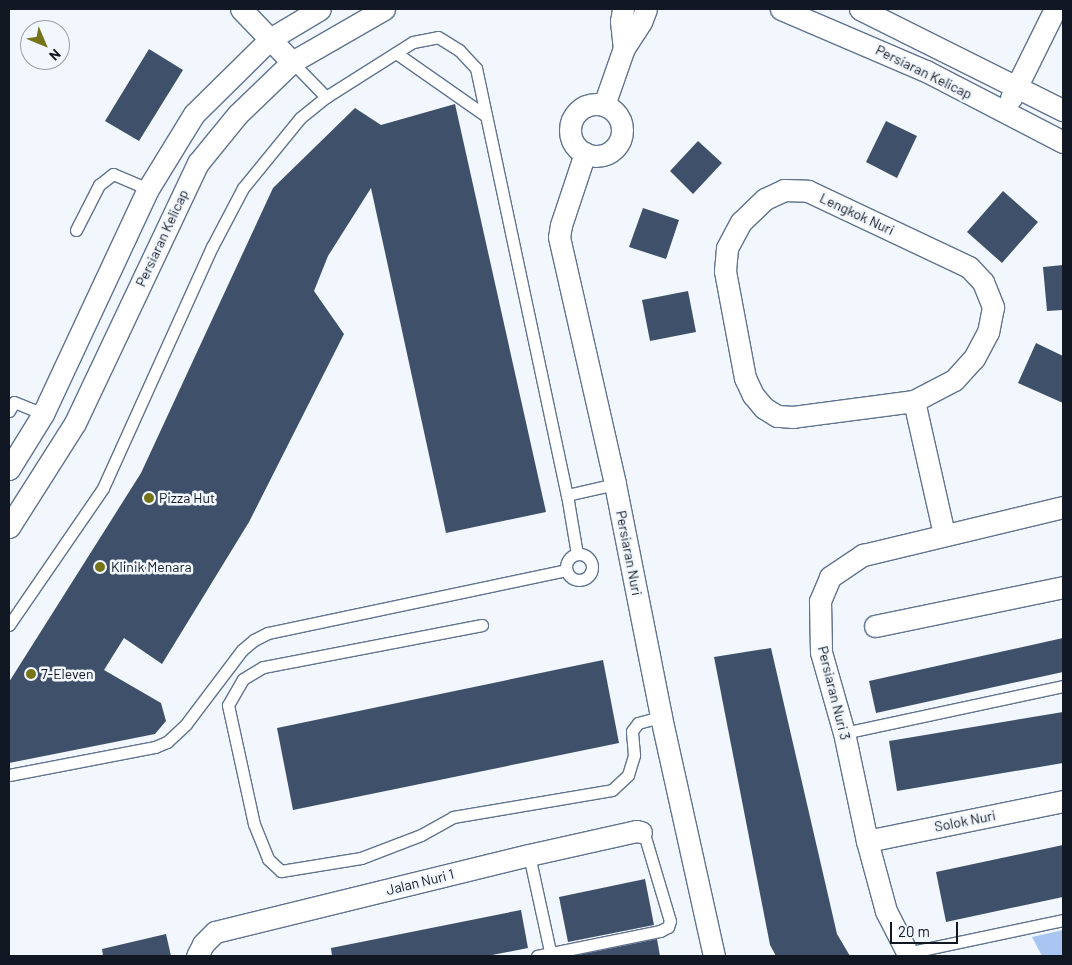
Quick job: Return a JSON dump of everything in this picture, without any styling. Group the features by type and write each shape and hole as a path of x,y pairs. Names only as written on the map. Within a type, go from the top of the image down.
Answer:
{"street":[{"path":"241,9 292,62"},
{"path":"9,469 43,414 148,189 194,114 270,40 320,9"},
{"name":"Persiaran Kelicap","path":"9,528 74,423 198,163 238,114 292,62 384,9"},
{"path":"623,9 621,21 624,48"},
{"path":"604,105 624,48 641,22 646,9"},
{"name":"Persiaran Kelicap","path":"781,9 926,71 1063,142"},
{"name":"Persiaran Kelicap","path":"860,9 1063,110"},
{"path":"1004,111 1055,9"},
{"path":"604,105 618,116 622,125 618,143 604,155 594,156 585,154 574,143 570,129 572,121 576,114 588,106 604,105"},
{"name":"Persiaran Nuri","path":"585,154 561,225 559,237 615,484 661,717 714,956"},
{"name":"Lengkok Nuri","path":"784,190 808,191 969,267 984,282 993,307 988,332 974,358 954,380 914,401 793,417 777,416 764,408 753,395 745,378 725,271 727,248 741,222 765,199 784,190"},
{"path":"914,401 944,534"},
{"name":"Persiaran Nuri 3","path":"908,955 886,911 866,841 844,733 821,652 820,601 830,577 863,555 944,534 1063,507"},
{"path":"875,626 1063,587"},
{"name":"Solok Nuri","path":"866,841 1063,802"},
{"name":"Jalan Nuri 1","path":"200,950 215,932 529,855 636,831 641,832"}],"lane":[{"path":"9,625 104,488 212,247 243,188 300,118 326,97 413,42 438,37 459,50 476,68 567,496 577,554"},
{"path":"396,53 486,116"},
{"path":"292,62 326,97"},
{"path":"76,230 99,186 113,174 148,189"},
{"path":"11,404 43,414"},
{"path":"567,496 615,484"},
{"path":"577,554 589,558 592,566 590,574 579,580 571,577 566,570 567,562 577,554"},
{"path":"9,775 155,747 167,742 186,724 242,650 254,640 268,633 566,570"},
{"path":"482,625 263,667 243,679 228,705 254,824 268,859 281,872 361,858 421,835 453,817 612,790 628,775 634,754 632,731 638,723 661,717"},
{"path":"844,733 1063,686"},
{"path":"538,956 660,931 668,927 670,921 645,837 641,832"},
{"path":"529,855 550,955"},
{"path":"908,955 1063,920"}],"shaded area":[{"path":"1063,930 1063,956 1042,956 1032,937"}],"building":[{"path":"149,49 183,70 139,141 105,121"},
{"path":"455,104 546,512 446,533 371,188 328,256 314,291 344,334 249,522 162,664 124,638 104,670 161,703 166,721 155,734 9,763 9,682 141,473 273,188 355,108 381,125"},
{"path":"886,121 917,136 897,178 866,162"},
{"path":"698,141 722,163 693,194 670,171"},
{"path":"1003,191 1038,222 1002,263 967,232"},
{"path":"643,208 679,220 666,259 629,247"},
{"path":"1063,265 1063,310 1047,311 1043,267"},
{"path":"688,291 696,332 650,341 642,300"},
{"path":"1036,343 1063,356 1063,403 1018,383"},
{"path":"1063,638 1063,672 876,713 869,681"},
{"path":"771,648 837,934 850,956 776,956 770,945 714,657"},
{"path":"603,660 619,743 293,810 277,728"},
{"path":"1063,712 1063,763 897,791 889,741"},
{"path":"1063,845 1063,897 946,922 936,872"},
{"path":"645,879 654,925 568,942 559,897"},
{"path":"521,910 528,948 487,956 332,956 331,948"},
{"path":"166,934 171,956 103,956 102,949"},
{"path":"657,939 660,956 573,956"}],"place":[{"name":"Pizza Hut","path":"149,498"},
{"name":"Klinik Menara","path":"100,567"},
{"name":"7-Eleven","path":"31,674"}]}
